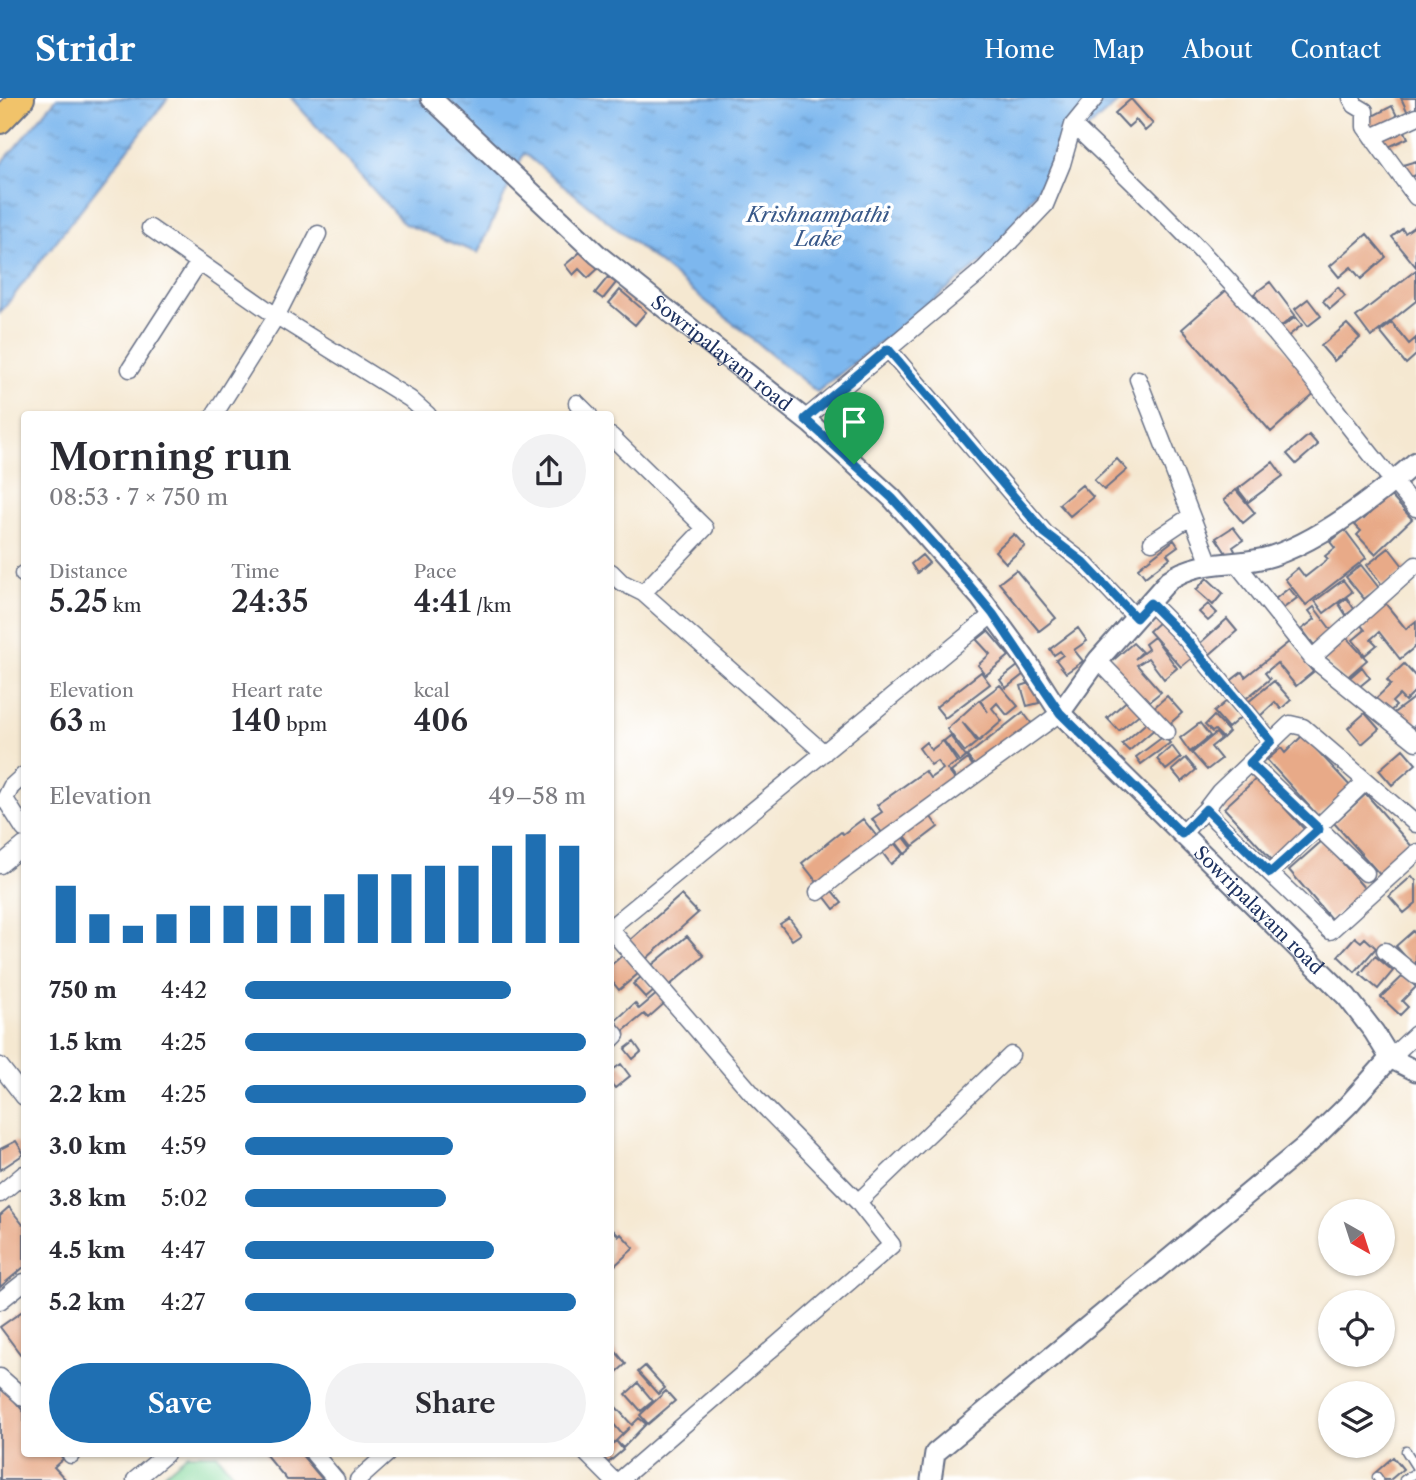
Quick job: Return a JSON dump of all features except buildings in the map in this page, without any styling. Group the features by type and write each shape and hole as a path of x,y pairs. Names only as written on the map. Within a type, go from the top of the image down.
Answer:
{"main road":[{"path":"0,121 22,98"}],"street":[{"name":"Sowripalayam road","path":"431,98 598,255 805,419 892,498 993,614 1060,713 1347,997 1374,1031 1390,1058"},
{"path":"805,419 984,269 1045,205 1062,164 1073,125 1095,98"},
{"path":"1351,98 1355,105 1366,111 1365,127 1416,197"},
{"path":"1373,137 1416,117"},
{"path":"1073,125 1154,201 1223,274 1321,388 1416,508"},
{"path":"150,228 277,316 411,399 424,411"},
{"path":"217,411 277,316 318,234"},
{"path":"130,369 199,262"},
{"path":"888,349 1045,533 1083,562 1136,618"},
{"path":"1138,379 1210,564"},
{"path":"614,439 705,528 643,593"},
{"path":"817,892 1060,713 1098,660 1169,580 1182,571 1210,564 1236,563 1272,556 1325,531 1416,462"},
{"path":"1152,542 1191,516"},
{"path":"1236,563 1311,658 1416,742"},
{"path":"1311,658 1416,565"},
{"path":"614,575 621,582 643,593 824,753"},
{"path":"1150,603 1185,638 1271,741"},
{"path":"614,927 993,614"},
{"path":"1098,660 1167,732"},
{"path":"1182,834 1219,792 1290,724 1303,727 1416,824"},
{"path":"1250,763 1366,873"},
{"path":"21,778 11,787 5,799 21,824"},
{"path":"1270,873 1319,829 1366,781"},
{"path":"1206,809 1330,931 1416,853"},
{"path":"0,865 21,848"},
{"path":"614,932 755,1097 858,1202 892,1245 620,1480"},
{"path":"1385,951 1416,976"},
{"path":"931,1480 935,1453 1309,1143 1416,1034"},
{"path":"858,1202 1011,1055"},
{"path":"1390,1058 1416,1071"},
{"path":"0,1066 21,1093"},
{"path":"0,1194 21,1176"},
{"path":"0,1301 21,1284"},
{"path":"0,1377 21,1395"},
{"path":"135,1480 162,1457"},
{"path":"317,1457 336,1480"},
{"path":"358,1480 384,1457"},
{"path":"590,1457 613,1480"}],"lane":[{"path":"1404,1480 1416,1469 1406,1451"}],"green space":[{"path":"184,1457 219,1457 238,1480 157,1480"}],"water":[{"path":"57,98 168,98 0,313 0,165"},
{"name":"Krishnampathi Lake","path":"291,98 1123,98 1073,141 988,257 817,392 524,153 478,253 404,224"}],"route":[{"path":"888,349 1045,533 1083,562 1136,618 1150,603 1185,638 1271,741 1250,763 1319,829 1270,873 1206,809 1182,834 1060,713 1024,657 980,597 892,498 854,464 805,419 888,349"}]}
